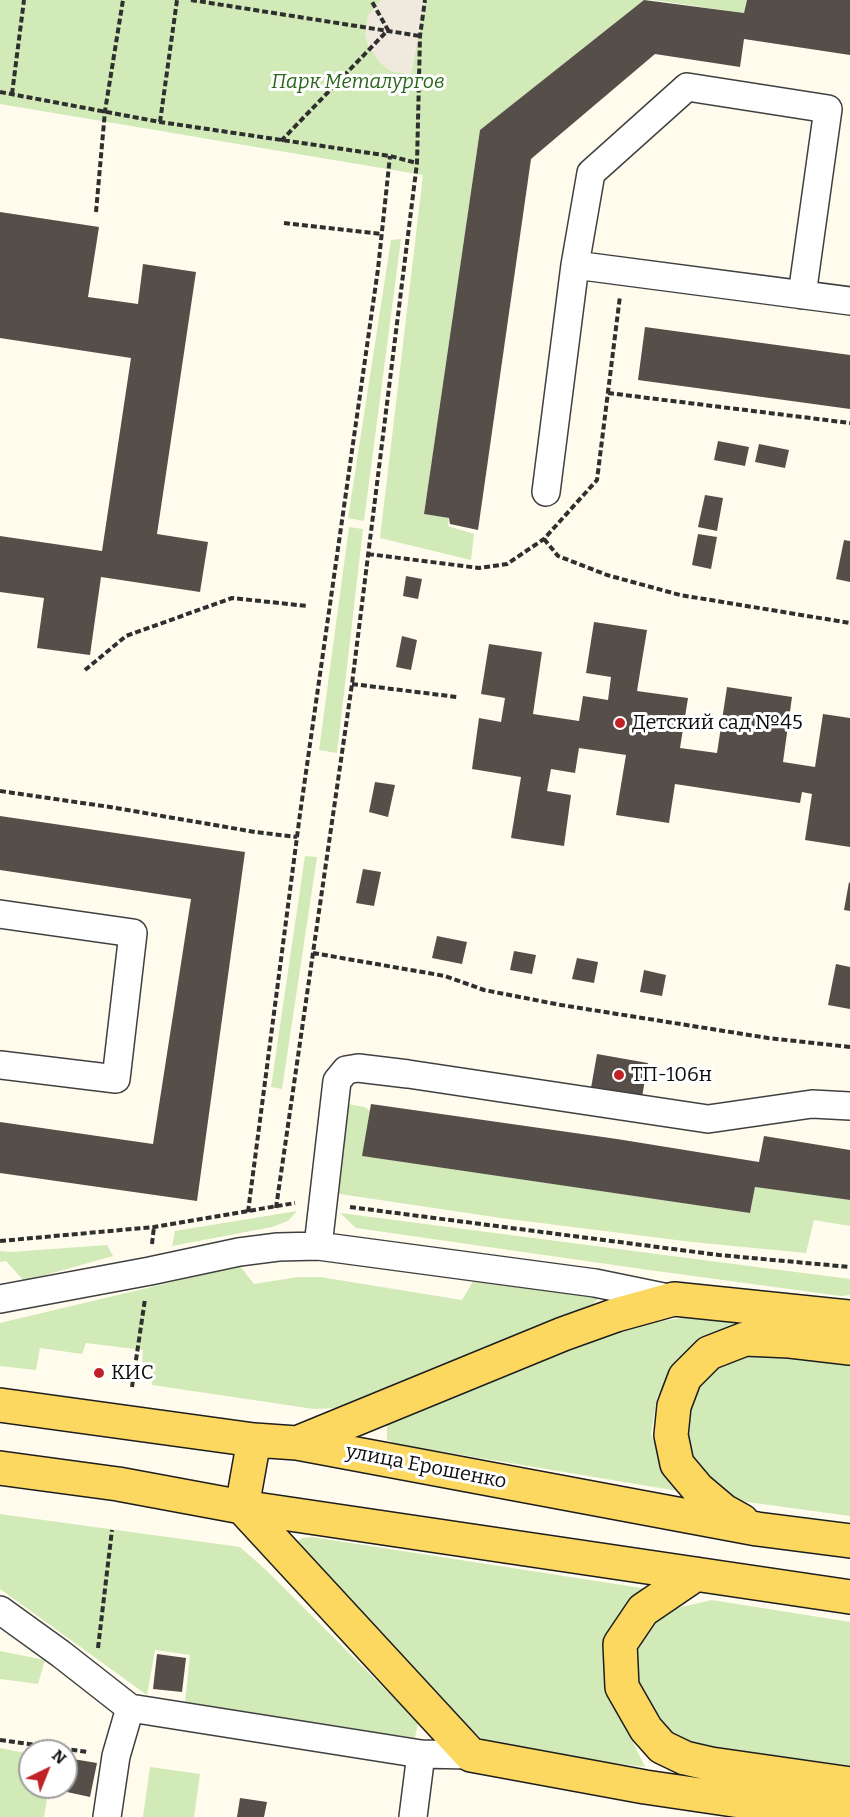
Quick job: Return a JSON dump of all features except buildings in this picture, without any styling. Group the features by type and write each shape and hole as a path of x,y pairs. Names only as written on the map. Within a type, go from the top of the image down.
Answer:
{"main road":[{"path":"297,1443 564,1334 616,1315 674,1299 850,1317"},
{"path":"757,1529 724,1511 698,1489 677,1464 670,1435 674,1406 685,1377 709,1353 745,1339 790,1341 850,1348"},
{"name":"улица Ерошенко","path":"0,1405 254,1440 297,1443 757,1529 850,1541"},
{"path":"242,1508 254,1440"},
{"path":"0,1468 118,1484 242,1508 850,1597"},
{"path":"242,1508 471,1755 645,1787 850,1817"},
{"path":"696,1574 643,1610 620,1644 622,1687 646,1729 662,1747 685,1758 711,1764 850,1784"}],"street":[{"path":"546,492 575,265 591,173 687,87 828,109 802,295"},
{"path":"575,265 850,301"},
{"path":"0,914 133,933 116,1079 0,1065"},
{"path":"318,1246 336,1081 346,1070 358,1068 408,1074 708,1119 812,1104 850,1106"},
{"path":"0,1299 238,1252 278,1247 318,1246 595,1283 674,1299"},
{"path":"0,1610 130,1708 421,1754 471,1755"},
{"path":"106,1817 116,1756 130,1708"},
{"path":"412,1817 421,1754"}],"path":[{"path":"12,95 24,0"},
{"path":"96,212 105,111 123,0"},
{"path":"160,122 177,0"},
{"path":"191,0 420,36"},
{"path":"371,0 388,30"},
{"path":"276,1208 352,684 417,162 420,36 425,0"},
{"path":"281,141 388,30"},
{"path":"0,93 160,122 417,162"},
{"path":"248,1212 297,837 382,234 390,156"},
{"path":"284,223 382,234"},
{"path":"608,393 850,423"},
{"path":"544,539 558,556 607,575 680,595 850,623"},
{"path":"85,670 126,636 231,598 307,606"},
{"path":"352,684 458,698"},
{"path":"0,790 297,837"},
{"path":"314,952 445,975 484,990 561,1005 768,1038 850,1047"},
{"path":"132,1387 150,1271 154,1227"},
{"path":"94,1679 112,1530"},
{"path":"0,1740 116,1756"}],"green space":[{"name":"Парк Металургов","path":"0,0 644,0 480,130 424,514 449,518 448,526 474,534 471,560 380,538 423,175 0,104"},
{"path":"653,0 747,0 744,13"},
{"path":"401,239 364,521 348,518 391,240"},
{"path":"349,527 363,529 337,753 319,750"},
{"path":"305,856 317,857 282,1089 271,1087"},
{"path":"347,1104 365,1107 370,1111 363,1156 750,1213 755,1187 850,1200 850,1226 814,1220 806,1253 692,1242 501,1218 333,1193"},
{"path":"297,1211 288,1221 272,1227 172,1246 175,1231"},
{"path":"340,1213 850,1279 850,1295 841,1296 649,1270 356,1228"},
{"path":"107,1245 113,1256 24,1281 6,1261 0,1262 0,1251"},
{"path":"240,1266 254,1284 298,1277 320,1277 462,1300 475,1278 595,1294 598,1299 592,1305 339,1408 314,1409 152,1385 153,1365 142,1362 143,1350 86,1343 82,1354 40,1348 36,1370 0,1366 0,1323"},
{"path":"703,1315 738,1318 740,1325 709,1336 682,1356 657,1397 651,1434 663,1465 684,1492 396,1444 387,1440 387,1426 395,1418 603,1333"},
{"path":"734,1355 850,1358 850,1516 740,1501 713,1489 695,1471 682,1427 695,1383"},
{"path":"0,1514 240,1547 266,1570 418,1722 415,1738 185,1703 190,1655 155,1650 147,1695 0,1589"},
{"path":"312,1537 648,1589 614,1702 645,1767 505,1749 488,1744 457,1717 298,1550 297,1542 302,1538"},
{"path":"712,1600 850,1622 850,1773 676,1741 642,1699 630,1662 640,1630 669,1610"},
{"path":"0,1651 45,1660 38,1684 0,1679"},
{"path":"0,1748 18,1752 18,1799 47,1799 44,1817 0,1817"},
{"path":"150,1767 200,1774 194,1817 143,1817"}],"shaded area":[{"path":"381,0 426,0 411,75 390,71 378,61 367,43 365,34 368,15"}],"place":[{"name":"Детский сад №45","path":"620,723"},
{"name":"ТП-106н","path":"619,1075"},
{"name":"КИС","path":"99,1373"}]}
